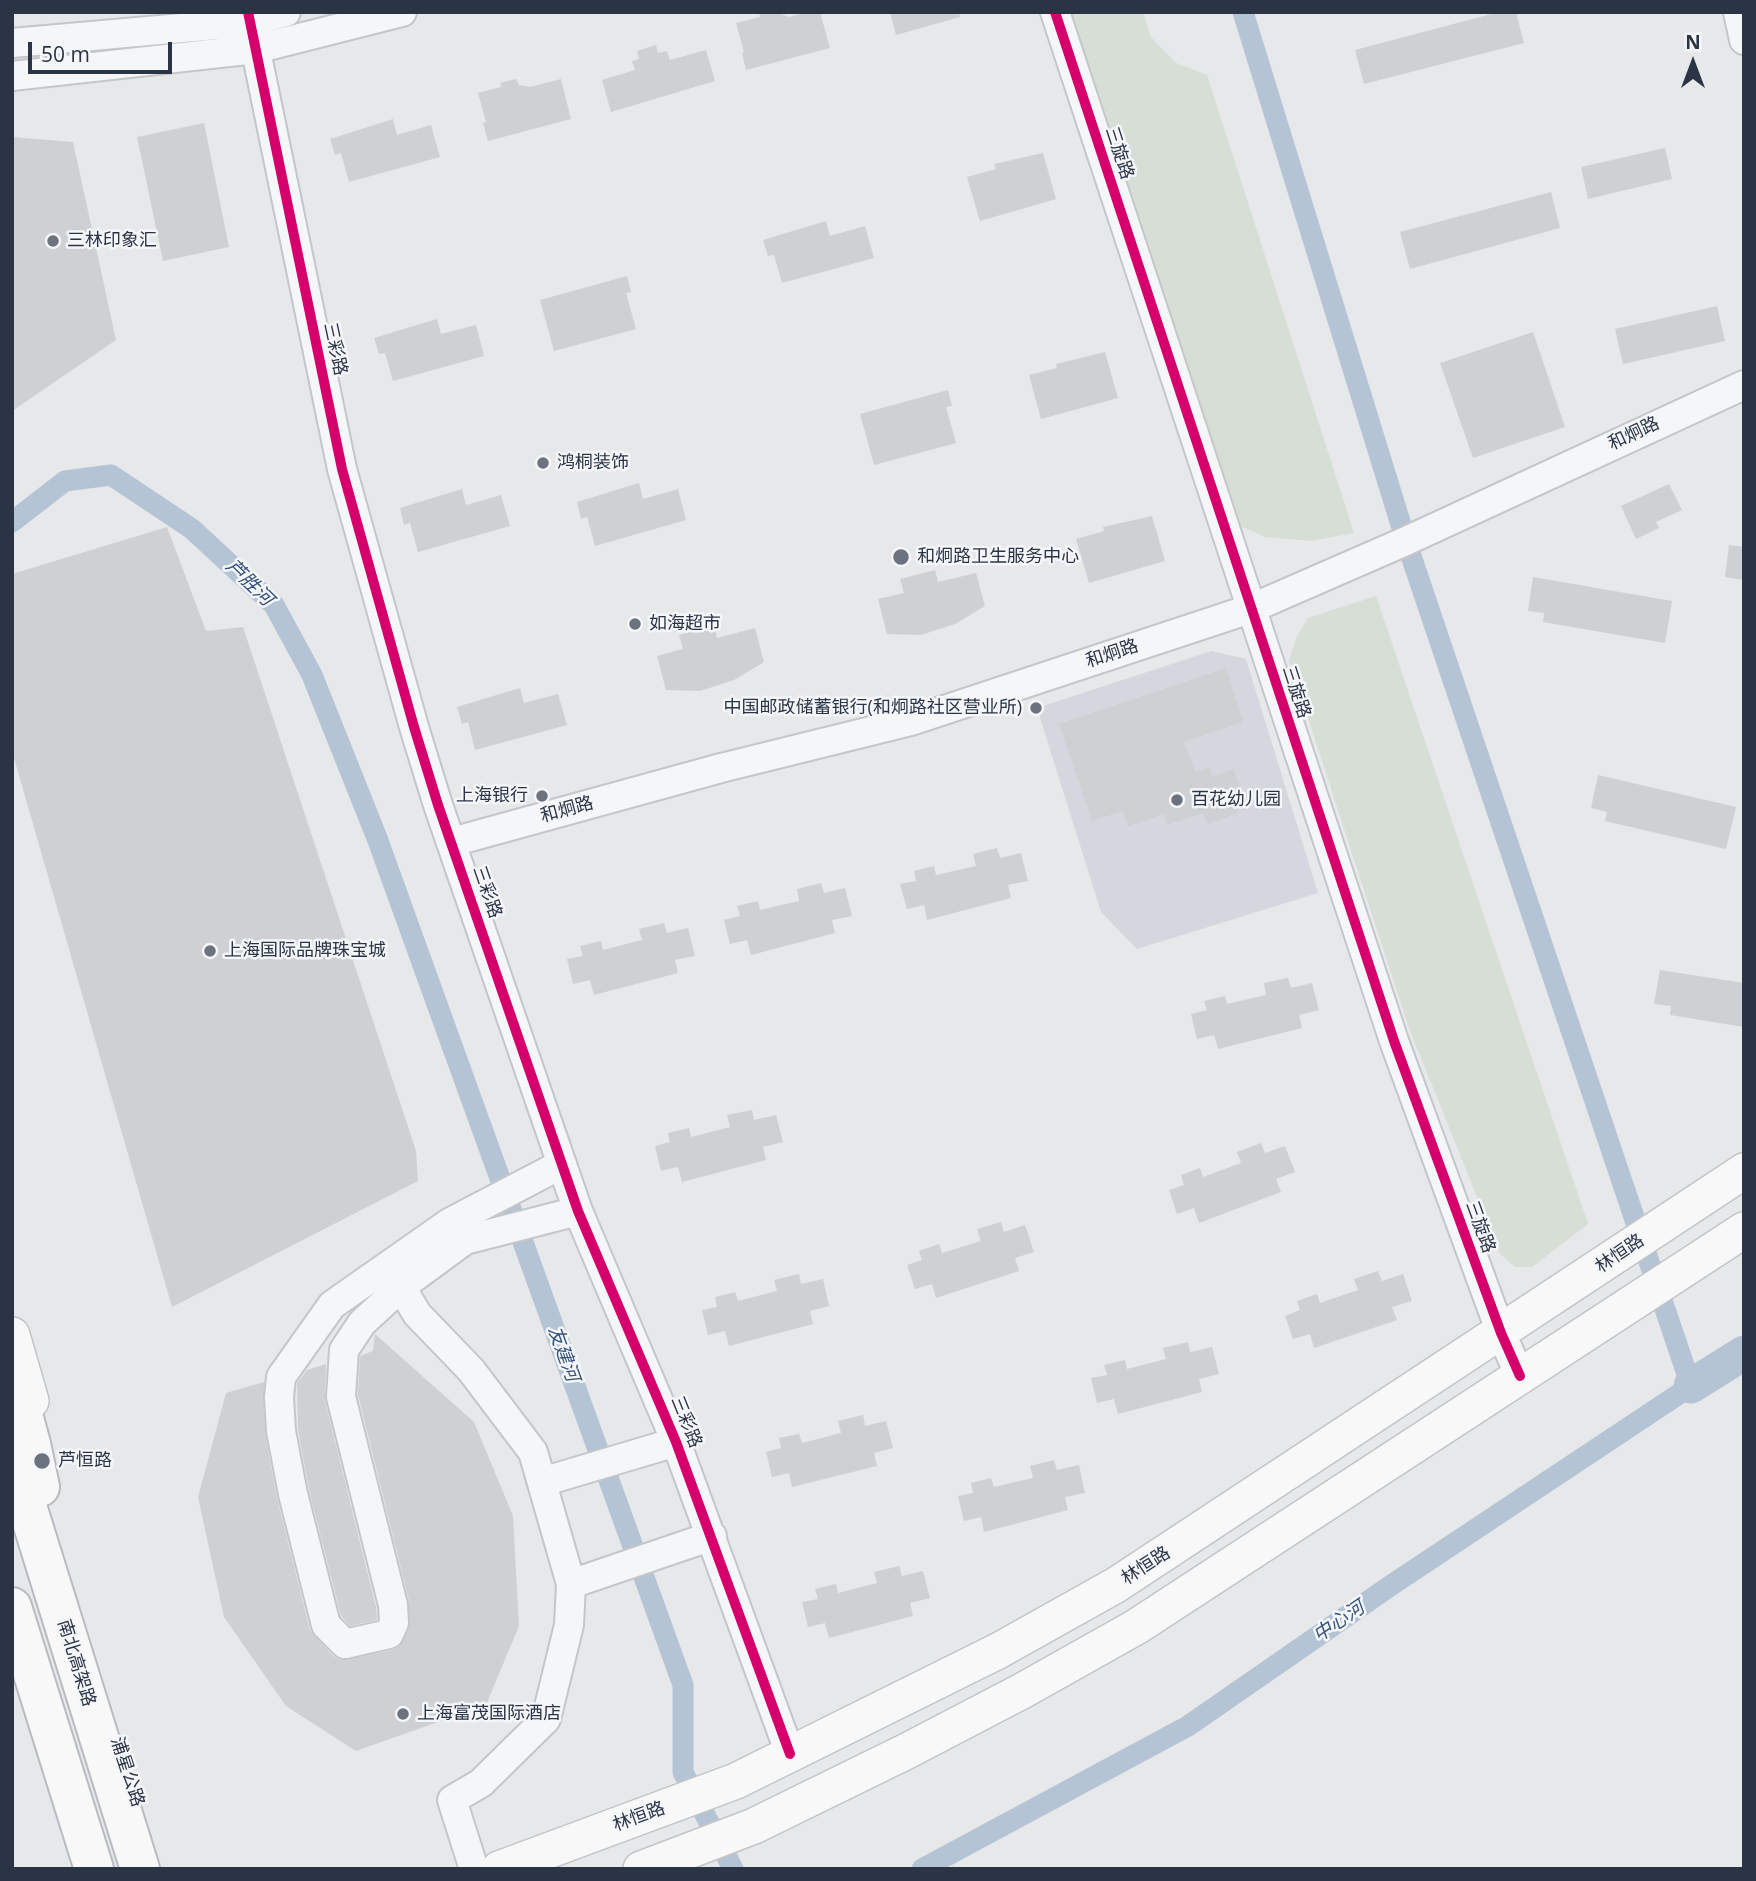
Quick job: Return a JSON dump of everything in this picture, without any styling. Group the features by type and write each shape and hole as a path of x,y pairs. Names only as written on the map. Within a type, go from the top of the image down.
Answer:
{"highway":[{"path":"14,1392 31,1444 45,1516"},
{"name":"南北高架路","path":"12,1458 140,1869"},
{"path":"12,1607 94,1869"}],"main road":[{"name":"林恒路","path":"499,1869 736,1780 999,1651 1116,1585 1744,1171"},
{"path":"650,1866 754,1826 907,1751 1022,1692 1136,1627 1733,1236"},
{"name":"浦星公路","path":"12,1335 29,1388 40,1451 45,1516 158,1869"},
{"path":"12,1659 76,1869"}],"street":[{"path":"12,76 251,27 286,12"},
{"path":"12,43 251,27 402,12"},
{"name":"三旋路","path":"1055,12 1394,1041 1501,1333 1520,1376"},
{"path":"1738,12 1744,40"},
{"name":"三彩路","path":"251,27 342,469 414,727 578,1211 676,1442 790,1754"},
{"name":"和炯路","path":"452,842 722,768 911,721 1250,609 1406,541 1744,385"},
{"path":"562,1164 520,1186 478,1223 465,1240 401,1287 362,1323 344,1350 341,1397 393,1605 394,1623 389,1634 345,1644 326,1625 293,1494 281,1431 281,1377 332,1305 449,1223 478,1223 533,1222 578,1211"},
{"path":"401,1287 417,1314 471,1370 555,1479 571,1584 569,1625 546,1719 481,1783 452,1800 474,1869"},
{"path":"555,1479 676,1442"},
{"path":"571,1584 712,1536"}],"shaded area":[{"path":"1071,12 1143,12 1151,37 1176,63 1207,75 1354,533 1311,541 1265,537 1239,525"},
{"path":"1376,596 1588,1224 1532,1267 1515,1267 1500,1254 1409,1028 1289,660 1297,636 1308,618"},
{"name":"百花幼儿园","path":"1211,651 1246,659 1318,893 1137,949 1101,912 1037,708"}],"building":[{"path":"759,12 776,12 789,17 820,12 830,48 746,70 736,23 760,17"},
{"path":"890,12 959,12 960,17 896,35"},
{"path":"1499,12 1516,12 1524,43 1364,84 1355,50"},
{"path":"656,45 658,53 667,51 670,60 706,50 715,81 611,112 602,80 635,70 632,61 639,59 637,51"},
{"path":"516,79 519,85 530,87 561,79 571,119 488,141 478,93 501,87 500,83"},
{"path":"393,119 397,135 431,125 440,157 349,182 341,153 335,155 330,139"},
{"path":"204,123 229,247 163,261 137,137"},
{"name":"三林印象汇","path":"12,137 73,142 116,340 12,411"},
{"path":"1665,148 1672,179 1588,199 1581,167"},
{"path":"1043,153 1056,199 980,221 967,177 996,169 994,164"},
{"path":"1551,192 1560,228 1410,269 1400,232"},
{"path":"826,221 830,236 865,226 874,258 782,283 774,255 768,256 763,240"},
{"path":"627,276 631,292 626,293 636,329 554,351 540,300"},
{"path":"1717,306 1725,341 1623,364 1615,329"},
{"path":"437,319 441,334 476,325 484,356 393,381 385,353 379,354 374,338"},
{"path":"1533,332 1565,427 1473,458 1440,363"},
{"path":"1105,352 1118,398 1041,419 1029,375 1057,368 1056,364"},
{"path":"948,390 952,406 946,407 956,443 874,465 860,414"},
{"path":"639,483 643,499 678,489 686,520 595,546 587,517 581,519 577,502"},
{"path":"1669,484 1682,510 1656,522 1659,528 1636,539 1621,506"},
{"path":"462,489 466,505 501,495 510,526 418,552 410,523 404,525 400,508"},
{"path":"1152,516 1165,561 1089,583 1076,539 1104,531 1103,527"},
{"name":"上海国际品牌珠宝城","path":"167,527 206,631 243,627 416,1151 418,1181 172,1307 12,751 12,574"},
{"path":"1729,545 1744,547 1744,580 1725,577"},
{"path":"935,570 938,582 976,573 985,606 955,624 921,635 887,634 878,599 904,593 900,579"},
{"path":"1533,577 1672,601 1665,643 1543,622 1544,613 1528,611"},
{"path":"714,626 717,638 755,628 764,662 734,680 700,691 666,690 657,656 683,649 679,635"},
{"path":"1226,668 1243,722 1184,742 1195,771 1210,767 1213,776 1234,769 1242,794 1234,797 1239,813 1207,824 1203,813 1167,825 1164,814 1128,826 1123,811 1092,821 1059,724"},
{"path":"520,688 524,703 558,694 567,725 475,750 468,722 462,724 457,707"},
{"path":"1598,775 1736,807 1726,849 1605,821 1607,812 1591,808"},
{"path":"997,848 1000,858 1021,853 1028,881 1008,885 1011,898 927,920 924,905 907,909 900,884 916,881 914,871 934,866 936,875 976,866 973,854"},
{"path":"821,883 824,893 845,888 852,916 832,920 835,933 751,955 747,940 730,944 724,920 740,916 737,906 758,901 760,910 799,901 797,889"},
{"path":"664,923 667,933 688,928 695,956 675,960 678,973 594,995 590,980 573,984 567,959 583,956 580,946 601,941 603,950 642,940 639,929"},
{"path":"1660,970 1744,983 1744,1027 1670,1015 1671,1006 1654,1004"},
{"path":"1288,978 1291,988 1312,983 1319,1010 1299,1015 1302,1028 1218,1049 1214,1035 1197,1039 1191,1014 1207,1010 1204,1001 1225,996 1227,1004 1266,995 1264,983"},
{"path":"752,1110 754,1120 776,1115 783,1142 763,1147 766,1160 682,1182 678,1167 661,1171 655,1146 670,1142 668,1133 689,1128 691,1137 730,1127 727,1115"},
{"path":"1261,1143 1265,1153 1285,1146 1295,1172 1276,1179 1281,1192 1199,1223 1194,1208 1177,1214 1169,1190 1184,1185 1181,1175 1200,1168 1203,1177 1241,1163 1237,1152"},
{"path":"1001,1222 1004,1232 1025,1225 1034,1252 1015,1258 1019,1271 936,1298 932,1284 915,1289 907,1265 922,1260 919,1251 939,1244 942,1253 981,1241 977,1229"},
{"path":"1378,1271 1382,1281 1403,1274 1412,1301 1392,1307 1397,1320 1314,1348 1310,1334 1293,1339 1285,1316 1300,1310 1297,1301 1317,1294 1320,1303 1358,1290 1354,1279"},
{"path":"799,1274 801,1284 823,1279 829,1306 810,1311 813,1324 729,1346 725,1331 708,1335 702,1310 717,1307 715,1297 735,1292 738,1301 777,1291 774,1280"},
{"path":"375,1334 474,1422 513,1516 519,1626 486,1705 356,1751 286,1706 224,1617 198,1497 226,1393 264,1382 265,1434 277,1498 310,1630 333,1656 341,1660 393,1650 400,1646 409,1629 409,1601 358,1395 360,1356 373,1351"},
{"path":"1188,1342 1190,1352 1212,1347 1219,1374 1199,1379 1202,1392 1118,1414 1114,1399 1097,1403 1091,1378 1107,1375 1104,1365 1125,1360 1127,1369 1166,1359 1163,1348"},
{"path":"326,1364 325,1401 376,1607 377,1620 350,1626 341,1616 309,1490 298,1429 297,1383 307,1370"},
{"path":"863,1415 865,1426 886,1421 893,1448 874,1453 877,1466 792,1487 789,1473 772,1477 766,1452 781,1448 779,1438 799,1434 802,1443 841,1433 838,1421"},
{"path":"1054,1460 1057,1470 1079,1465 1085,1493 1065,1497 1068,1510 984,1532 981,1517 964,1521 958,1496 973,1493 971,1483 991,1478 994,1487 1033,1478 1030,1466"},
{"path":"899,1566 902,1576 923,1571 930,1598 910,1603 913,1616 829,1638 825,1623 808,1627 802,1602 818,1599 815,1589 836,1584 838,1593 877,1583 874,1572"}],"waterway":[{"path":"922,1869 1188,1726 1393,1584 1691,1386 1406,541 1243,12"},
{"name":"友建河","path":"12,522 65,481 111,475 192,529 274,605 312,675 377,838 683,1685 683,1772 733,1869"},
{"name":"中心河","path":"1691,1386 1744,1353"}],"cycle path":[{"path":"248,12 342,469 438,805 578,1211 676,1442 790,1754"},
{"path":"1055,12 1394,1041 1501,1333 1520,1376"}],"place":[{"name":"三林印象汇","path":"53,241"},
{"name":"鸿桐装饰","path":"543,463"},
{"name":"和炯路卫生服务中心","path":"901,557"},
{"name":"如海超市","path":"635,624"},
{"name":"中国邮政储蓄银行(和炯路社区营业所)","path":"1036,708"},
{"name":"上海银行","path":"542,796"},
{"name":"百花幼儿园","path":"1177,800"},
{"name":"上海国际品牌珠宝城","path":"210,951"},
{"name":"芦恒路","path":"42,1461"},
{"name":"上海富茂国际酒店","path":"403,1714"}],"water label":[{"name":"芦胜河","path":"249,583"}]}
